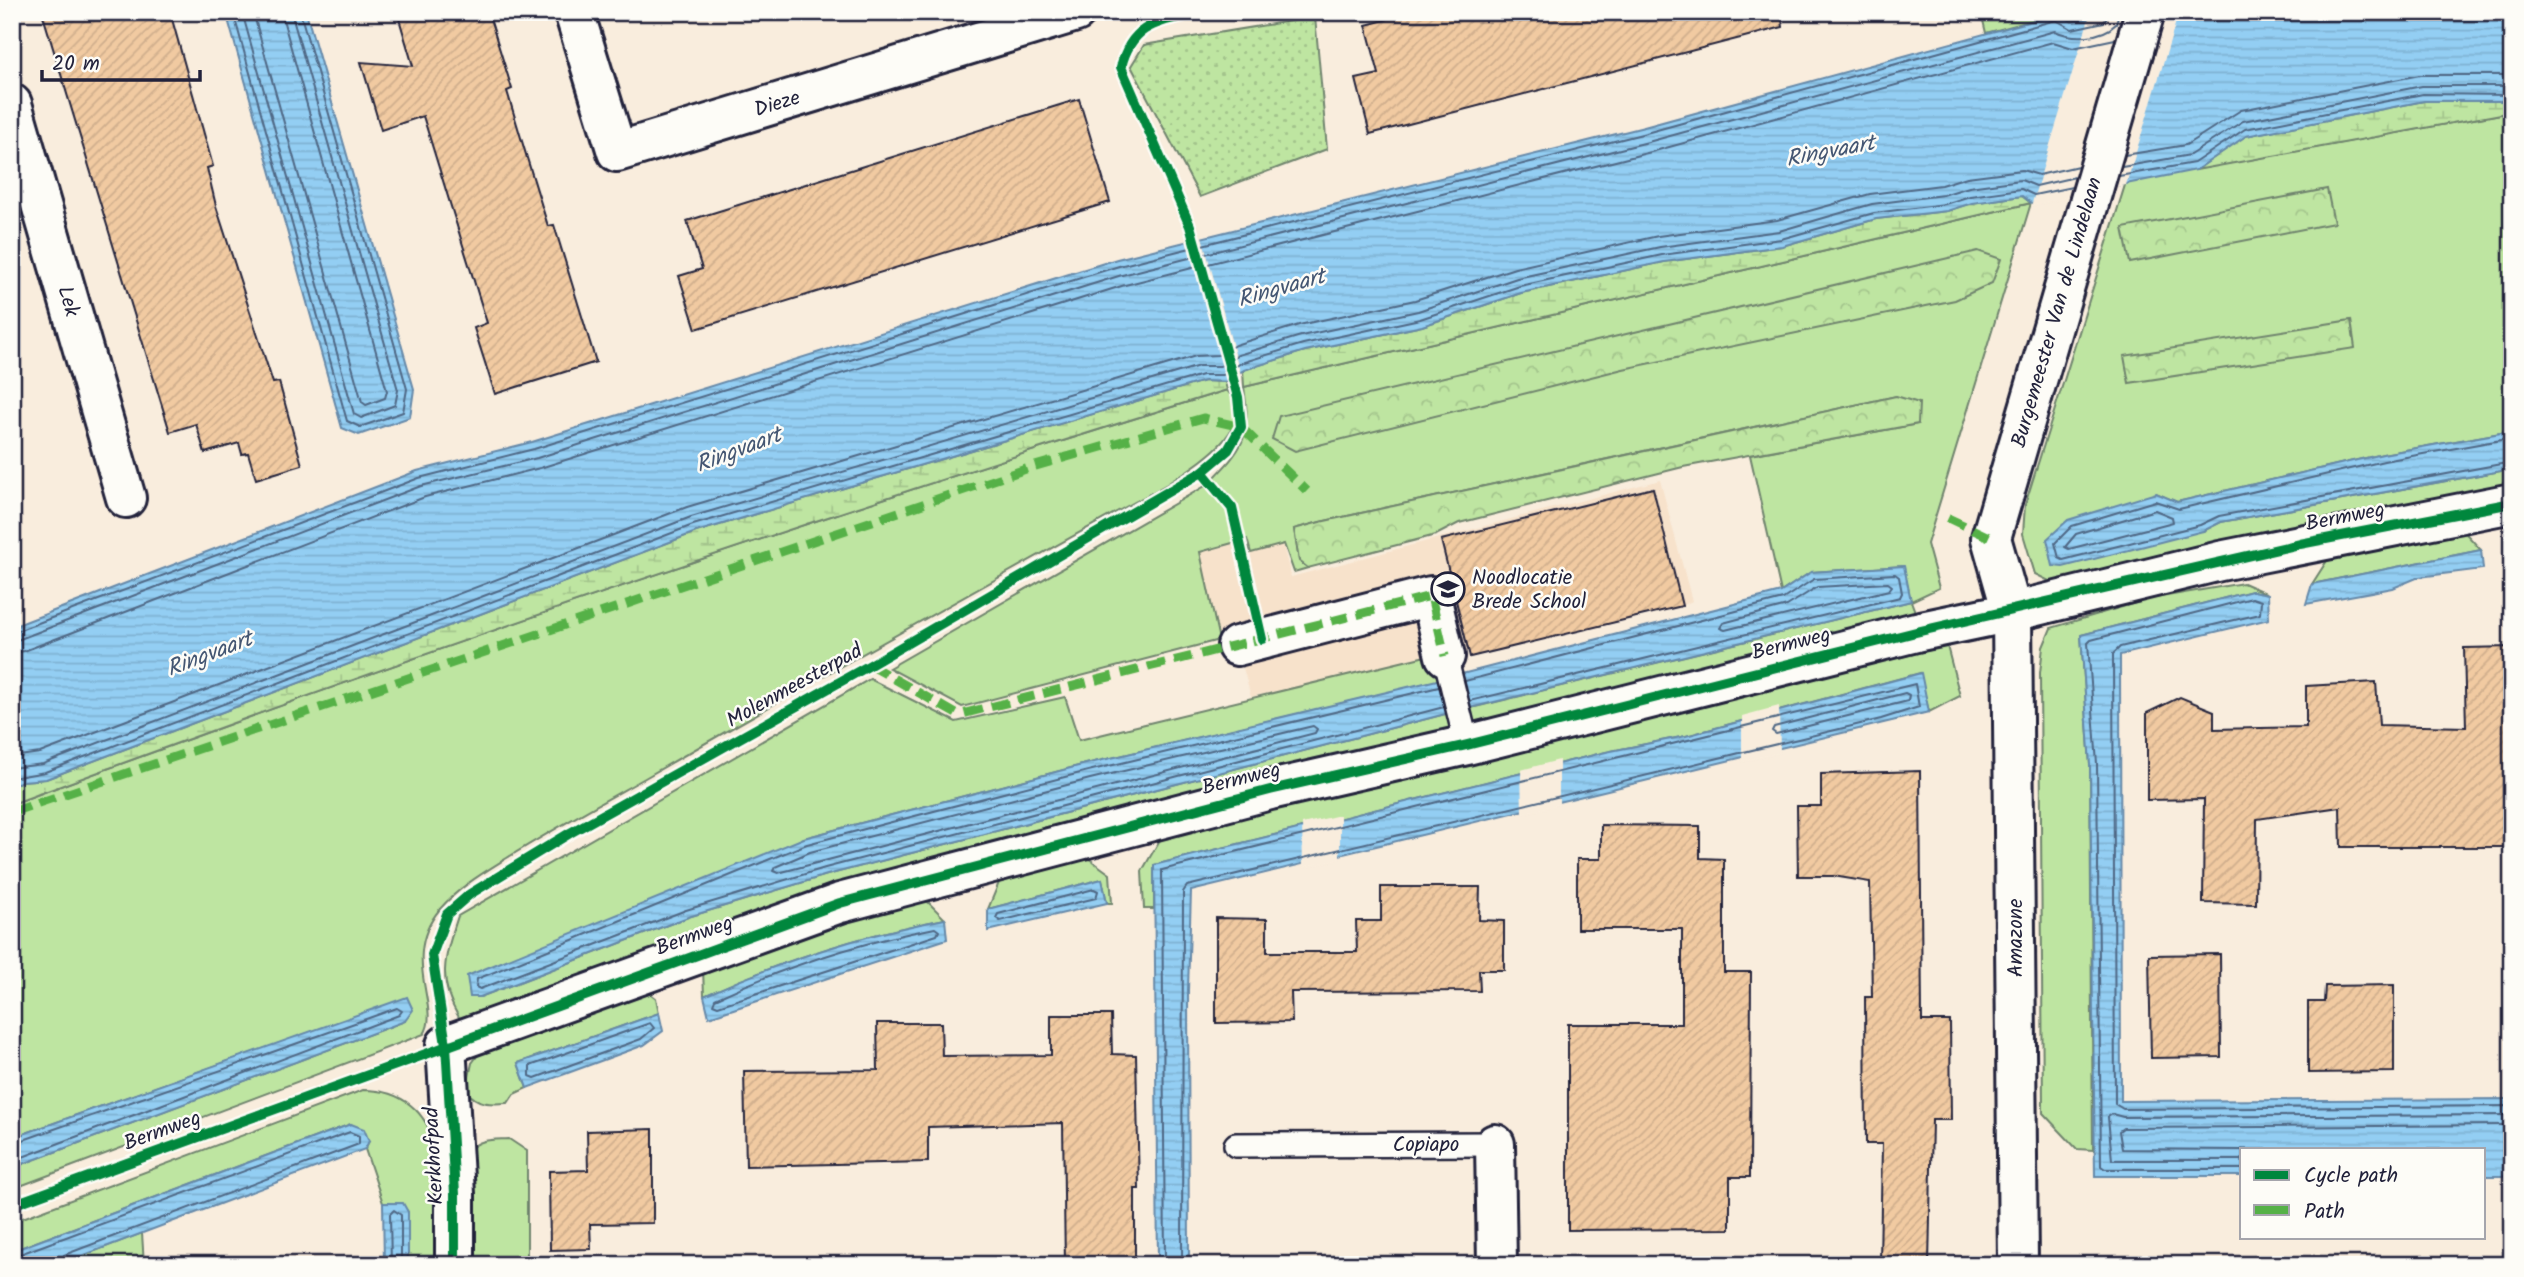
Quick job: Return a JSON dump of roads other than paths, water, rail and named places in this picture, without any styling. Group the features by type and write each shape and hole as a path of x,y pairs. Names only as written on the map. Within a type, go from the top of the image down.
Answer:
{"street":[{"name":"Dieze","path":"574,12 617,152 1076,12"},
{"name":"Burgemeester Van de Lindelaan","path":"2012,612 1991,538 2145,12"},
{"name":"Lek","path":"12,104 126,498"},
{"name":"Bermweg","path":"446,1045 840,903 1270,790 1467,745 1916,632 2012,612 2274,549 2512,503"},
{"path":"1237,646 1431,596 1445,656"},
{"name":"Amazone","path":"2012,612 2018,1265"},
{"name":"Kerkhofpad","path":"446,1045 456,1194 456,1265"},
{"name":"Copiapo","path":"1495,1144 1497,1265"}],"lane":[{"path":"1445,656 1467,745"},
{"name":"Copiapo","path":"1236,1145 1495,1144"}],"water":[{"path":"226,12 306,12 414,389 410,417 359,435 342,428"},
{"name":"Ringvaart","path":"2120,12 2512,12 2512,101 2424,101 2246,136 2196,170 2031,203 2022,196 1972,203 1947,211 1876,219 1782,246 1664,262 1521,293 1422,326 1305,351 1244,370 1225,382 1204,381 696,532 46,779 22,781 12,786 12,627 417,471 532,442 1117,259 1644,127 2061,13 2072,22"},
{"path":"2512,431 2512,469 2221,522 2203,531 2063,567 2053,566 2047,539 2068,520 2156,493 2177,502 2383,454"},
{"path":"2481,550 2483,569 2419,577 2393,588 2306,604 2312,584"},
{"path":"1904,566 1911,601 1453,712 827,875 688,917 480,997 470,997 467,976 804,838 1086,764 1458,675 1781,592 1811,572"},
{"path":"2252,591 2268,594 2269,619 2120,655 2121,1101 2512,1099 2512,1176 2486,1176 2486,1148 2240,1148 2240,1176 2095,1176 2090,765 2081,635"},
{"path":"1921,673 1929,712 1191,891 1188,990 1189,1265 1158,1265 1154,865 1606,752 1686,736"},
{"path":"1102,879 1107,903 988,931 988,909"},
{"path":"945,919 947,939 709,1017 704,996 734,983 853,941"},
{"path":"407,997 413,1010 405,1021 12,1168 12,1138"},
{"path":"659,1013 663,1031 644,1045 527,1088 518,1063"},
{"path":"351,1124 364,1129 369,1141 365,1149 58,1265 12,1265 12,1251"},
{"path":"383,1203 403,1203 408,1212 408,1265 384,1265"}],"place":[{"name":"Noodlocatie Brede School","path":"1448,589"}]}
